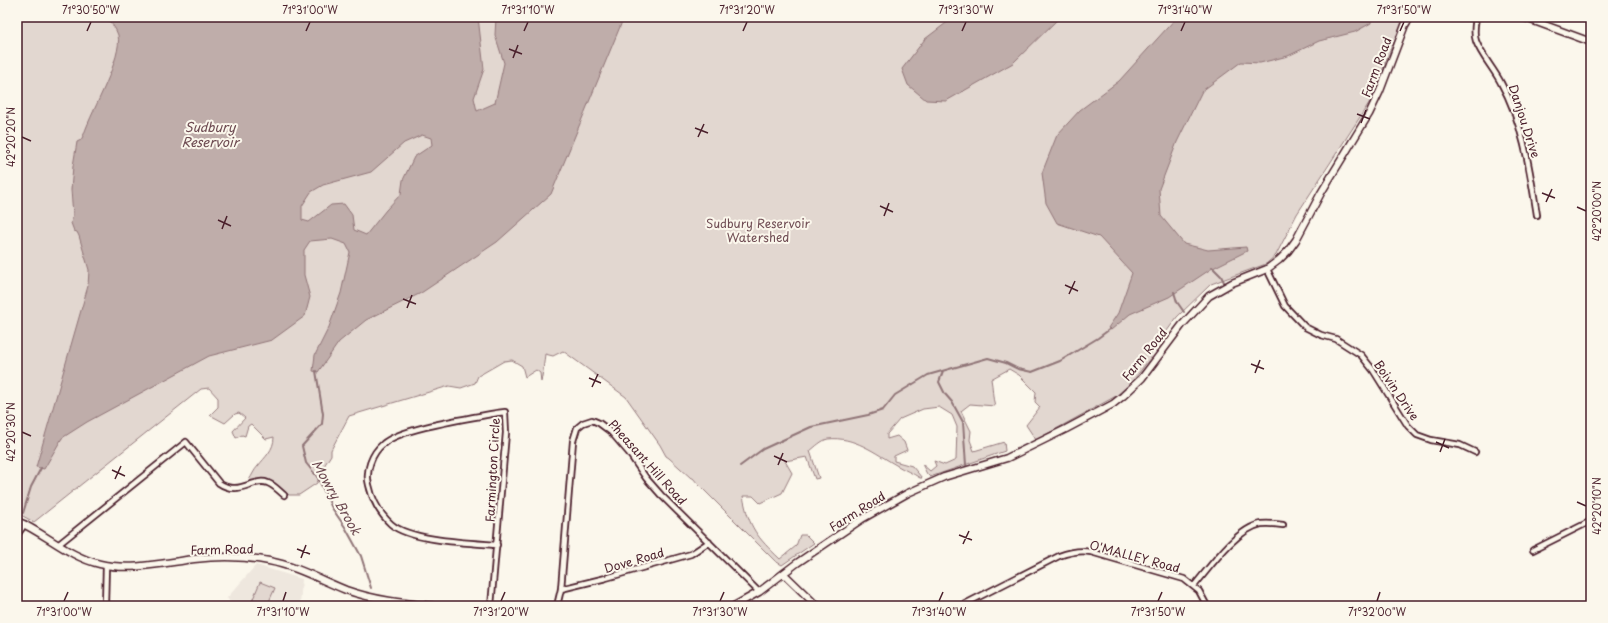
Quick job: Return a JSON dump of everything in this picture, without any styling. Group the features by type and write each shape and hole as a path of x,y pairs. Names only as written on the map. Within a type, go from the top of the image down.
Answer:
{"street":[{"name":"Farm Road","path":"734,606 759,592 797,563 862,519 908,493 944,477 1007,458 1055,435 1112,404 1142,378 1182,325 1210,296 1232,283 1266,269 1279,260 1296,240 1321,194 1362,126 1377,97 1404,25 1410,17"},
{"name":"Danjou Drive","path":"1476,17 1474,30 1476,41 1502,84 1526,150 1537,215"},
{"path":"1523,17 1591,42"},
{"name":"Boivin Drive","path":"1266,269 1285,306 1305,327 1336,339 1361,355 1373,370 1408,426 1417,435 1431,440 1460,445 1475,452"},
{"name":"Farmington Circle","path":"491,606 497,545 506,433 505,412 397,435 383,444 369,466 367,480 371,494 380,512 392,525 404,532 421,536 497,545"},
{"name":"Pheasant Hill Road","path":"557,606 561,589 573,441 577,428 583,423 592,420 599,423 611,432 646,478 759,592"},
{"path":"59,544 186,442 219,483 225,487 234,488 262,482 268,483 284,495"},
{"name":"Farm Road","path":"17,521 25,524 88,561 106,565 140,566 219,557 258,559 284,565 358,594 396,602 432,606"},
{"path":"1533,550 1591,521"},
{"path":"17,535 25,524"},
{"path":"1194,586 1217,559 1244,532 1262,524 1283,525"},
{"name":"Dove Road","path":"561,589 691,554 709,542"},
{"name":"O'MALLEY Road","path":"962,606 1059,556 1077,551 1091,552 1184,579 1194,586 1203,596 1207,606"},
{"path":"105,606 106,565"},
{"path":"784,574 818,606"}],"shaded area":[{"path":"256,565 302,579 300,606 233,606 227,598"}],"green space":[{"name":"Sudbury Reservoir Watershed","path":"17,17 1410,17 1392,46 1371,100 1297,214 1276,255 1266,264 1211,284 1177,317 1149,356 1151,357 1133,381 1116,396 1036,440 1026,425 1040,407 1035,402 1036,392 1019,375 1009,369 991,379 995,406 970,404 961,411 971,431 970,440 974,451 1004,442 1005,451 930,477 922,464 930,471 936,466 934,461 945,465 956,460 957,427 952,415 939,407 923,409 900,419 887,434 887,439 897,436 904,442 907,450 894,456 894,461 912,466 922,478 899,467 864,446 847,440 828,439 823,441 810,451 819,478 815,479 807,457 785,461 792,473 782,493 760,503 753,496 743,496 748,516 755,531 780,559 796,546 800,535 806,535 814,543 782,565 775,561 693,478 691,478 666,456 660,445 626,397 563,351 553,356 545,354 541,382 540,373 536,370 525,377 522,366 512,360 504,361 478,376 475,383 461,388 449,386 349,416 331,450 331,455 324,466 317,483 299,495 289,495 275,484 265,479 252,483 249,480 255,469 271,450 274,437 266,439 251,424 248,426 245,436 242,435 236,438 233,431 245,418 239,413 235,414 225,423 210,415 218,407 218,398 209,388 201,389 34,522 17,513"},
{"path":"260,582 275,588 267,606 250,606"}],"water":[{"name":"Sudbury Reservoir","path":"106,17 478,17 484,69 474,98 477,111 495,103 504,63 495,35 496,17 624,17 551,194 497,242 421,293 366,320 339,342 318,372 313,371 315,355 329,327 341,293 350,252 346,244 332,239 310,241 304,250 304,275 310,297 305,316 272,340 209,356 87,422 62,438 44,469 36,467 88,286 89,270 79,236 77,232 74,231 71,223 73,215 71,190 77,142 81,140 84,134 112,70 116,56 118,35","holes":["422,135 431,138 432,145 414,157 403,180 401,194 366,235 354,230 352,215 344,204 331,205 309,222 302,220 302,206 311,192 323,185 371,172 404,143"]},
{"path":"954,17 1060,17 1013,63 946,101 926,100 908,85 902,69 925,39"},
{"path":"1177,17 1371,17 1371,23 1355,32 1319,41 1288,56 1260,63 1241,62 1202,91 1177,142 1159,189 1161,216 1184,244 1208,250 1246,247 1247,251 1211,269 1169,297 1130,314 1111,330 1108,328 1118,313 1132,273 1099,237 1057,223 1046,203 1042,173 1057,135 1080,110 1119,81"}],"waterway":[{"path":"1212,267 1221,276 1224,282"},
{"path":"1174,292 1177,302 1184,312"},
{"path":"740,466 763,449 811,427 868,415 883,410 895,395 928,375 988,358 1006,363 1018,369 1032,372 1060,361 1110,329"},
{"name":"Mowry Brook","path":"316,371 323,414 322,424 302,446 306,463 318,478 332,508 345,527 361,556 371,588"},
{"path":"943,371 939,382 963,422 966,465"},
{"path":"23,513 31,487 41,468"}]}
